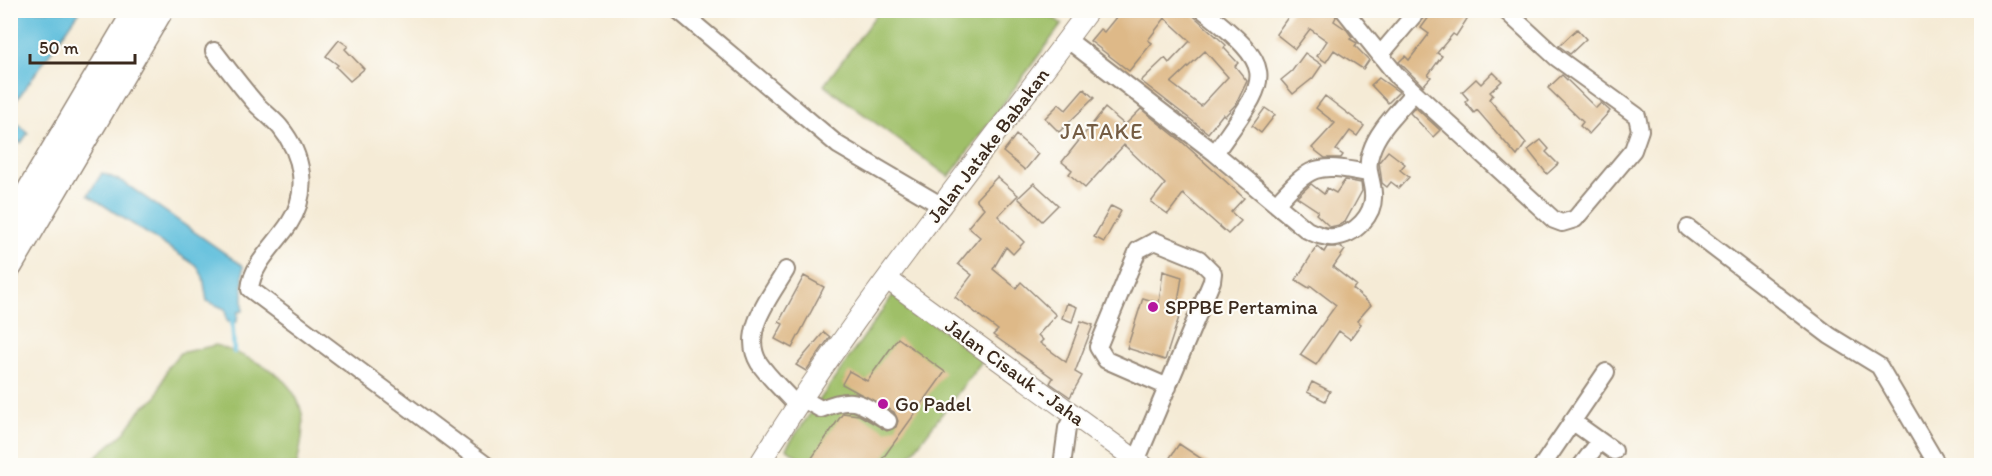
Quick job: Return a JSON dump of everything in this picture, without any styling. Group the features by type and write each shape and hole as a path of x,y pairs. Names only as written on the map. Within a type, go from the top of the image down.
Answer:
{"highway":[{"path":"10,223 136,10"},
{"path":"10,266 161,10"}],"main road":[{"name":"Jalan Jatake Babakan","path":"758,465 798,401 886,279 1089,10"},
{"name":"Jalan Cisauk - Jaha","path":"886,279 1141,462"}],"street":[{"path":"678,10 838,145 942,206"},
{"path":"1203,10 1245,47 1259,66 1260,83 1254,97 1215,153"},
{"path":"1344,10 1380,55 1414,92 1554,220 1562,223 1575,219 1632,150 1640,130 1637,116 1557,58 1505,10"},
{"path":"1380,55 1418,10"},
{"path":"1068,40 1215,153 1307,230 1323,236 1336,237 1356,230 1370,212 1374,194 1367,172 1375,140 1414,92"},
{"path":"214,51 258,106 279,125 294,146 302,173 302,199 291,221 251,276 249,289 487,465"},
{"path":"1276,204 1299,178 1315,168 1367,172"},
{"path":"1688,228 1830,336 1879,366 1938,465"},
{"path":"1141,462 1168,387 1212,281 1213,273 1199,260 1155,241 1138,250 1131,263 1098,347 1106,360 1168,387"},
{"path":"786,270 754,326 752,347 759,363 798,401 820,409 837,401 850,400 862,404 888,421"},
{"path":"1542,465 1606,372"},
{"path":"1062,465 1068,428 1074,415"},
{"path":"1572,422 1607,446 1581,465"}],"green space":[{"path":"879,11 1043,11 1062,24 949,177 824,85"},
{"name":"Go Padel","path":"893,295 983,360 903,465 810,465 786,448"},
{"path":"216,345 267,368 288,386 296,397 303,423 297,465 86,465 125,432 142,408 156,398 168,367 180,353"}],"water":[{"path":"11,10 80,11 13,105 14,120 28,133 21,143 11,139"},
{"path":"102,173 123,182 243,266 243,311 238,312 237,322 227,322 225,309 207,301 203,277 197,266 88,195"}],"building":[{"path":"1122,10 1187,10 1226,45 1224,48 1238,63 1235,66 1247,81 1236,104 1225,116 1223,114 1208,133 1141,81 1165,58 1169,63 1190,41 1165,18 1148,40 1152,43 1129,71 1090,41 1100,29 1104,32","holes":["1205,51 1228,77 1201,106 1171,83"]},
{"path":"1293,10 1334,10 1336,17 1334,21 1347,30 1352,37 1350,39 1357,43 1355,46 1369,60 1363,69 1334,50 1326,62 1317,56 1327,41 1310,29 1295,49 1276,34"},
{"path":"1434,10 1455,10 1467,19 1456,36 1453,34 1437,53 1442,56 1428,75 1431,77 1423,86 1399,62 1405,56 1409,60 1429,34 1421,28"},
{"path":"1577,29 1586,39 1570,54 1559,46"},
{"path":"339,40 348,46 345,49 364,69 350,81 336,67 338,65 326,56"},
{"path":"1305,53 1322,65 1313,78 1293,94 1281,80 1292,71"},
{"path":"1493,72 1502,81 1490,92 1493,95 1489,99 1526,143 1517,156 1477,110 1474,113 1465,102 1468,99 1462,92 1476,79 1481,84"},
{"path":"1562,75 1596,108 1601,103 1610,111 1589,134 1580,126 1583,122 1548,88"},
{"path":"1379,78 1399,92 1388,103 1371,85"},
{"path":"1084,89 1094,98 1059,132 1045,118 1059,104 1066,110"},
{"path":"1325,96 1364,126 1357,136 1350,131 1336,150 1343,155 1341,158 1325,158 1312,148 1335,123 1316,108"},
{"path":"1415,107 1440,130 1433,137 1410,113"},
{"path":"1105,108 1125,125 1141,109 1180,140 1244,198 1231,212 1241,221 1228,234 1183,194 1168,214 1151,202 1165,184 1124,145 1085,188 1069,174 1072,170 1062,162"},
{"path":"1265,108 1275,115 1261,133 1252,126"},
{"path":"1016,135 1038,154 1025,170 1003,152"},
{"path":"1541,140 1549,149 1546,152 1558,164 1547,174 1528,150"},
{"path":"1388,151 1405,164 1400,170 1409,177 1399,188 1391,182 1387,187 1382,183 1379,162"},
{"path":"997,177 1018,195 998,216 1024,242 1013,254 1006,247 993,269 1016,288 1021,282 1056,315 1038,335 1043,340 1040,343 1066,362 1081,321 1093,325 1075,372 1082,376 1070,397 1050,383 1053,378 993,335 998,330 955,297 972,275 958,264 980,237 968,227 984,208 976,199"},
{"path":"1345,180 1361,183 1362,191 1345,222 1339,225 1330,227 1316,214 1318,211 1297,197 1311,184 1324,194 1327,188 1336,193"},
{"path":"1034,183 1058,205 1042,221 1018,198"},
{"path":"1111,206 1121,211 1104,242 1094,237"},
{"path":"1317,246 1324,252 1327,247 1340,247 1345,250 1333,267 1356,285 1353,289 1371,305 1357,321 1361,324 1350,339 1339,331 1316,365 1300,355 1336,305 1311,286 1309,288 1296,280"},
{"path":"1163,271 1182,277 1177,309 1181,311 1165,360 1127,348 1143,298 1159,303"},
{"path":"804,276 824,287 792,348 775,339 783,324 779,322"},
{"path":"1067,303 1077,307 1072,322 1062,318"},
{"path":"824,332 830,337 806,371 796,365"},
{"path":"898,338 945,372 878,465 857,465 850,461 847,465 807,465 843,413 859,415 887,431 896,427 898,421 894,412 842,384 849,371 867,381"},
{"path":"1312,382 1330,391 1325,401 1307,392"},
{"path":"1179,444 1211,465 1179,465 1169,459"}],"waterway":[{"path":"232,316 234,352"}],"place":[{"name":"SPPBE Pertamina","path":"1153,307"},
{"name":"Go Padel","path":"883,404"}],"district":[{"name":"JATAKE","path":"1102,131"}]}
